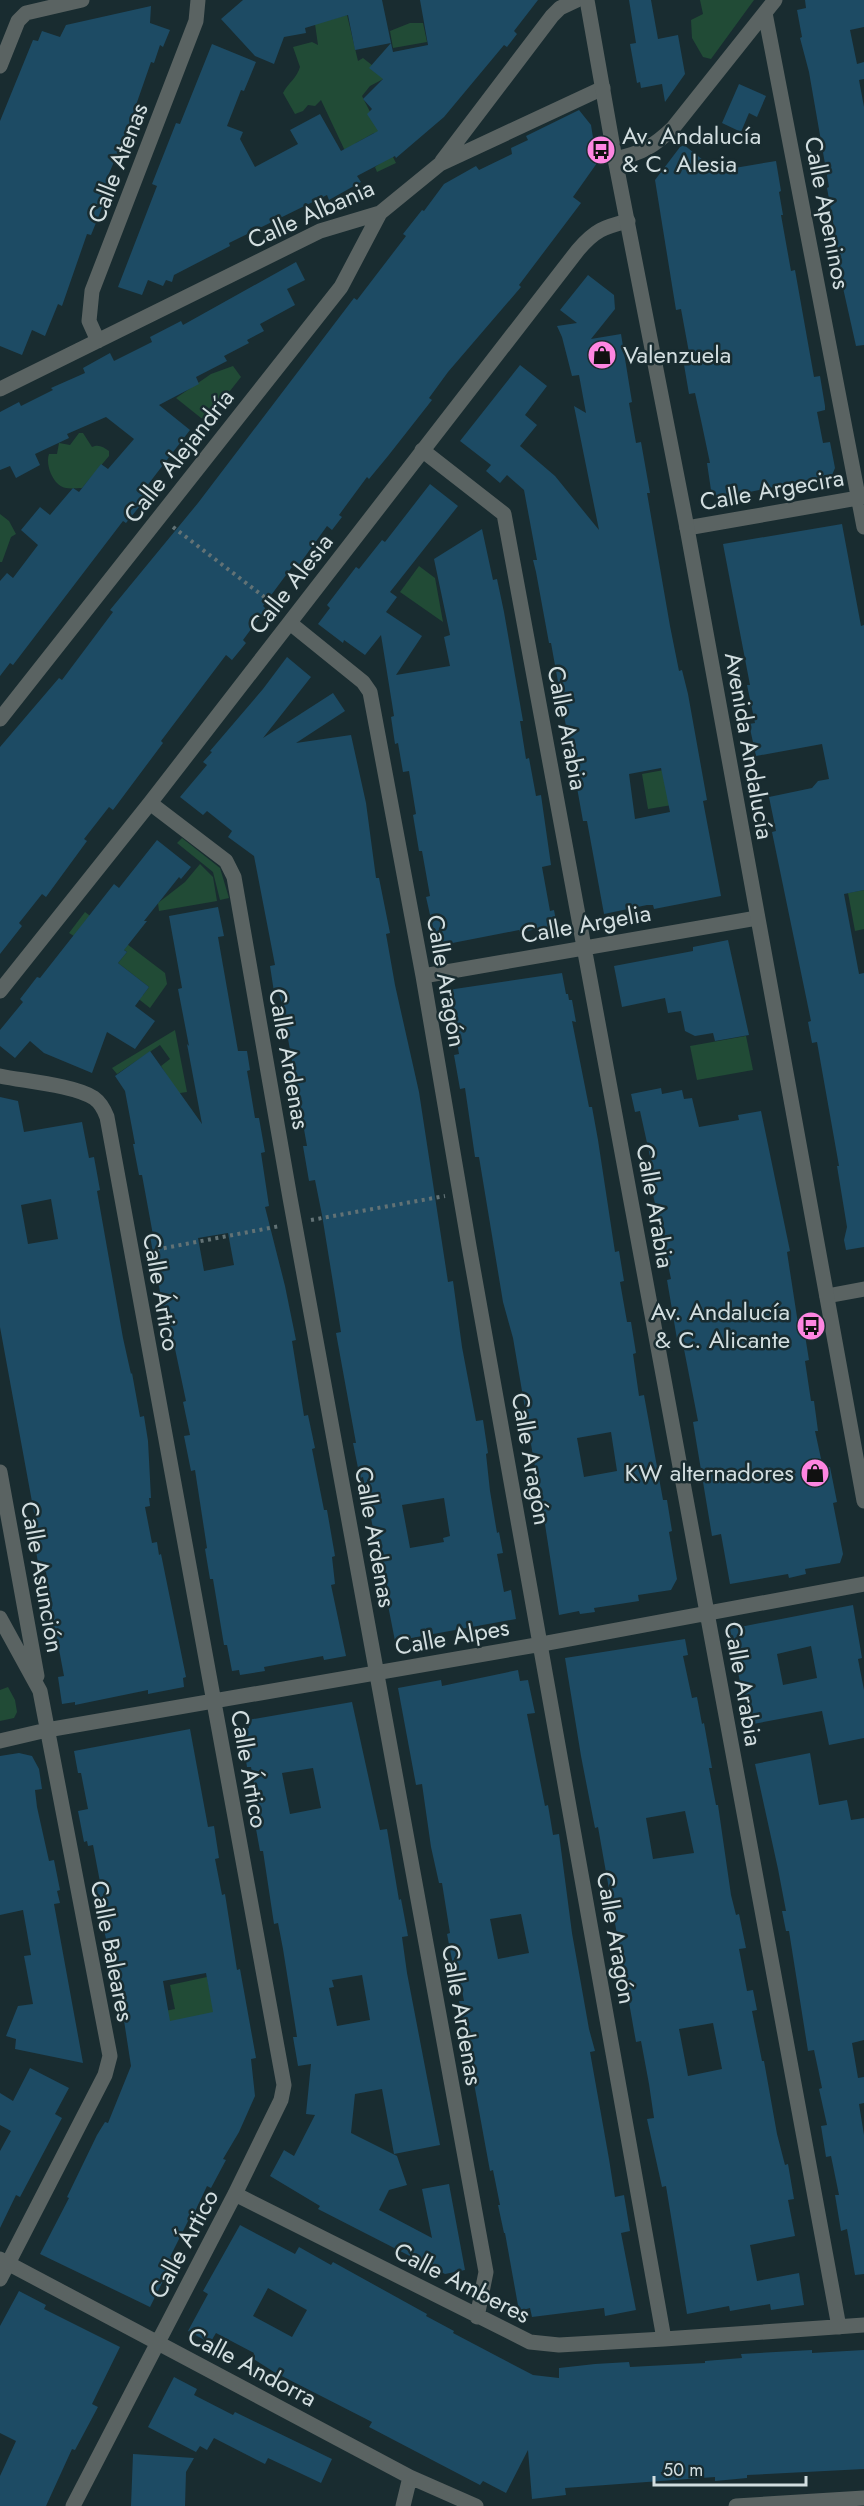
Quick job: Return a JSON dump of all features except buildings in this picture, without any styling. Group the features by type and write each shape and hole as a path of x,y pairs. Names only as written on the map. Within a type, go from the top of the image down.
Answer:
{"street":[{"path":"0,66 18,21 26,13 82,0"},
{"name":"Calle Atenas","path":"98,341 89,321 92,291 196,21 198,0"},
{"path":"440,164 552,16 560,8 577,0"},
{"name":"Avenida Andalucía","path":"587,0 615,159 687,528 864,1501"},
{"path":"615,159 655,146 673,128 775,0"},
{"name":"Calle Apeninos","path":"765,13 861,498 864,527"},
{"name":"Calle Albania","path":"0,389 320,231 380,213 440,164 603,88"},
{"name":"Calle Alejandría","path":"0,719 341,286 380,213"},
{"name":"Calle Alesia","path":"0,991 150,803 591,235 606,226 628,220"},
{"name":"Calle Arabia","path":"422,450 504,514 839,2327"},
{"name":"Calle Argecira","path":"687,528 861,498"},
{"name":"Calle Aragón","path":"290,623 363,682 370,692 423,976 664,2339"},
{"name":"Calle Ardenas","path":"150,803 226,861 234,877 486,2272 477,2317"},
{"name":"Calle Argelia","path":"423,976 757,918"},
{"name":"Calle Ártico","path":"0,1076 82,1092 95,1099 103,1107 107,1117 284,2085 281,2100 236,2194 73,2506"},
{"path":"826,1296 864,1289"},
{"name":"Calle Asunción","path":"0,1472 40,1691"},
{"name":"Calle Alpes","path":"0,1741 47,1730 542,1644 864,1584"},
{"name":"Calle Baleares","path":"0,1618 40,1691 110,2056 105,2075 4,2261 0,2279"},
{"name":"Calle Amberes","path":"236,2194 530,2342 560,2345 864,2325"},
{"name":"Calle Andorra","path":"4,2261 410,2477 476,2506"},
{"path":"403,2506 410,2477"},
{"path":"736,2506 864,2498"}],"path":[{"path":"160,517 280,609"}],"green space":[{"path":"700,0 754,0 711,59 703,57 692,38 691,20 703,14"},
{"path":"347,15 358,61 363,58 387,77 370,86 362,96 396,163 377,172 375,167 386,159 374,133 356,143 346,153 321,100 315,106 308,105 303,111 295,114 283,93 300,67 293,47 312,42 318,45 315,24"},
{"path":"410,23 423,23 427,42 393,48 390,31"},
{"path":"233,366 241,377 207,420 201,418 176,398 211,374"},
{"path":"79,433 83,433 92,447 99,446 109,451 109,456 82,488 66,488 57,483 51,474 48,458 49,454 57,454 59,443 70,445"},
{"path":"0,514 9,521 16,534 11,537 2,562 0,562"},
{"path":"419,566 435,578 443,622 400,592"},
{"path":"664,770 672,805 648,809 642,774"},
{"path":"182,838 220,868 229,898 220,900 213,872 177,843"},
{"path":"200,864 213,877 217,901 159,911 158,903 185,882"},
{"path":"864,890 864,929 855,931 848,893"},
{"path":"85,912 165,973 167,984 150,1008 136,997 143,995 149,987 118,963 127,952 86,920 74,936 69,933"},
{"path":"175,1030 187,1092 166,1095 167,1076 161,1066 170,1059 160,1045 117,1074 112,1068"},
{"path":"746,1036 753,1070 697,1080 690,1046"},
{"path":"8,1687 15,1700 17,1712 14,1718 0,1721 0,1690"},
{"path":"207,1977 214,2012 135,2062 155,2013 175,2009 170,1985"}],"place":[{"name":"Av. Andalucía & C. Alesia","path":"601,150"},
{"name":"Valenzuela","path":"602,355"},
{"name":"Av. Andalucía & C. Alicante","path":"811,1326"},
{"name":"KW alternadores","path":"815,1473"}]}
